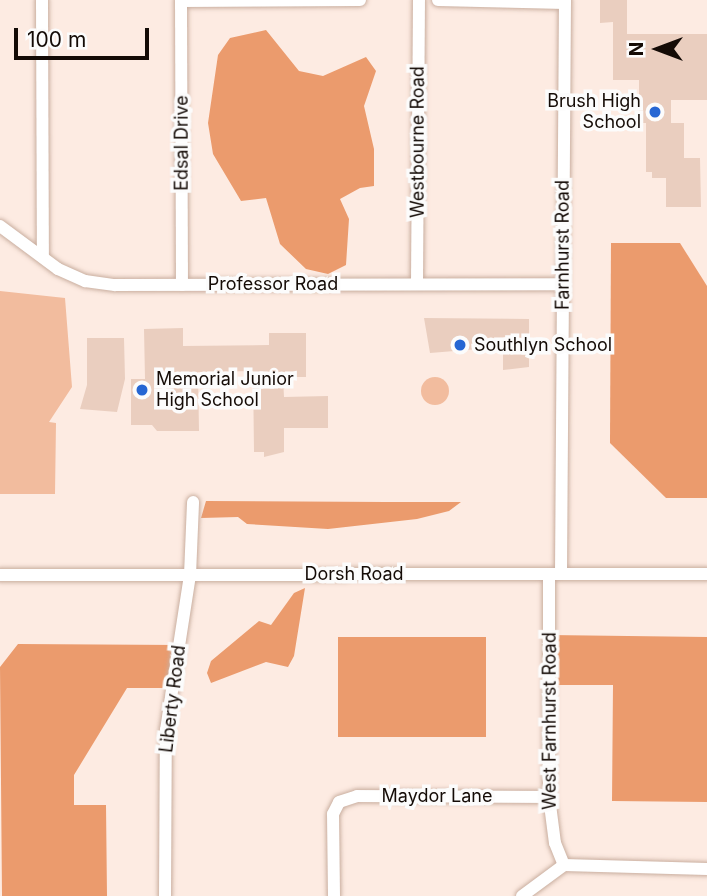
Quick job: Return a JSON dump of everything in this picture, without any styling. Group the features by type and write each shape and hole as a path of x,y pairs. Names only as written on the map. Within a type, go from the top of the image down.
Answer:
{"street":[{"path":"42,0 43,257"},
{"path":"181,0 360,0"},
{"name":"Edsal Drive","path":"181,0 183,285"},
{"name":"Westbourne Road","path":"417,284 419,0"},
{"path":"438,0 565,2"},
{"name":"Farnhurst Road","path":"555,574 563,284 565,2"},
{"name":"Professor Road","path":"0,226 43,257 85,281 183,285 563,284"},
{"name":"Liberty Road","path":"165,896 166,730 190,575 193,502"},
{"name":"West Farnhurst Road","path":"555,574 548,797 555,843 564,865"},
{"name":"Dorsh Road","path":"0,575 707,574"},
{"name":"Maydor Lane","path":"334,896 333,814 339,802 357,796 548,797"},
{"path":"522,896 564,865 707,869"}],"shaded area":[{"path":"266,30 299,71 323,76 366,57 376,71 364,106 374,149 374,186 360,188 340,199 349,219 346,265 328,274 306,269 280,244 266,198 241,201 213,154 208,123 218,55 230,38"},
{"path":"611,243 680,243 707,286 707,498 666,498 610,443"},
{"path":"0,291 65,298 72,387 49,422 56,423 55,494 0,494"},
{"path":"435,377 445,381 449,391 445,401 435,405 425,401 421,391 425,381"},
{"path":"206,501 461,502 449,511 417,519 328,529 247,524 238,517 201,518"},
{"path":"305,588 294,656 288,667 266,662 211,683 207,673 211,661 259,621 271,625 294,593"},
{"path":"549,635 707,637 707,802 612,801 613,685 549,685"},
{"path":"338,637 486,637 486,737 338,737"},
{"path":"18,644 179,645 172,688 127,688 74,775 74,805 106,805 107,896 2,896 0,667"}],"building":[{"name":"Brush High School","path":"600,0 627,0 627,34 707,34 707,100 671,100 671,123 684,123 684,158 700,158 701,207 666,207 666,178 652,178 652,172 646,172 646,123 639,123 639,80 613,80 613,22 600,23"},
{"name":"Southlyn School","path":"424,318 529,319 529,367 503,370 503,347 430,353"},
{"name":"Memorial Junior High School","path":"183,328 183,346 269,345 269,333 306,333 306,377 283,377 284,397 328,396 328,428 284,428 284,452 264,457 264,452 254,452 253,371 198,372 199,431 157,431 152,425 131,425 131,379 145,379 144,329"},
{"path":"87,338 124,338 125,379 117,412 80,409 87,385"}],"place":[{"name":"Brush High School","path":"655,112"},
{"name":"Southlyn School","path":"460,345"},
{"name":"Memorial Junior High School","path":"142,390"}]}
